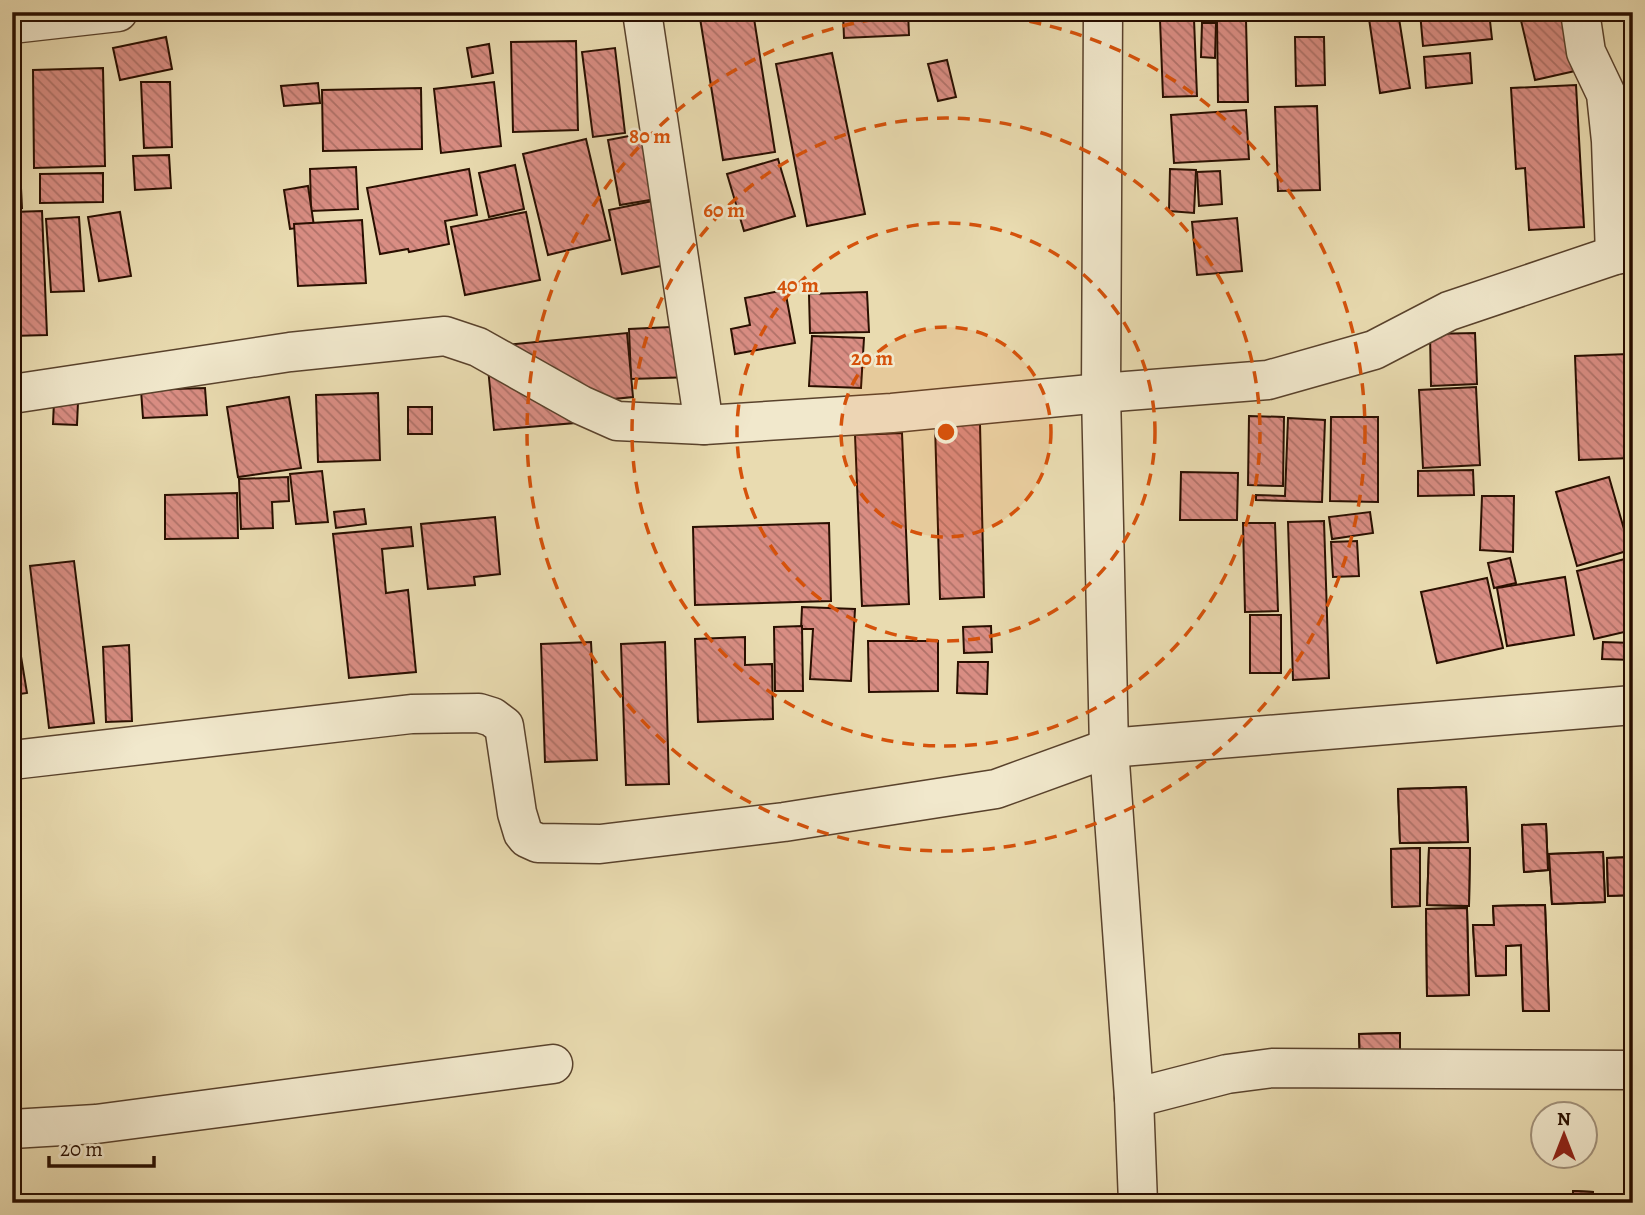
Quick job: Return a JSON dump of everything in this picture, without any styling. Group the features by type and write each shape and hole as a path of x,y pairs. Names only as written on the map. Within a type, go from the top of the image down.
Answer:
{"street":[{"path":"12,24 118,12"},
{"path":"642,12 704,425"},
{"path":"1103,12 1101,393 1109,748 1138,1203"},
{"path":"12,394 290,352 445,336 478,347 581,405 617,421 704,425 892,413 1268,380 1374,350 1449,311 1624,254 1606,94 1586,52 1580,12"},
{"path":"12,760 411,714 479,712 504,726 517,813 527,838 538,843 600,844 784,822 996,789 1109,748 1633,705"},
{"path":"12,1129 96,1124 553,1064"},
{"path":"1133,1098 1227,1074 1272,1068 1633,1070"}],"building":[{"path":"699,12 753,12 775,152 723,160"},
{"path":"843,12 908,12 909,35 844,38"},
{"path":"1368,12 1398,12 1410,88 1380,93"},
{"path":"1420,12 1489,12 1492,39 1423,46"},
{"path":"1519,12 1571,12 1584,69 1535,80"},
{"path":"1617,12 1633,12 1633,17 1617,18"},
{"path":"1194,19 1197,96 1163,97 1160,20"},
{"path":"1217,20 1246,20 1248,102 1218,102"},
{"path":"1202,23 1216,23 1215,58 1201,57"},
{"path":"166,37 172,69 120,80 113,48"},
{"path":"1295,37 1324,37 1325,85 1296,86"},
{"path":"576,41 578,130 513,132 511,42"},
{"path":"489,44 493,73 472,77 467,48"},
{"path":"12,48 22,208 12,209"},
{"path":"615,48 625,133 593,137 582,52"},
{"path":"832,53 865,214 807,226 776,64"},
{"path":"1470,53 1472,83 1426,88 1424,57"},
{"path":"947,60 956,97 938,101 928,64"},
{"path":"103,68 105,166 34,168 33,70"},
{"path":"141,82 170,82 172,147 144,148"},
{"path":"494,82 501,146 441,153 434,89"},
{"path":"318,83 320,103 284,106 281,86"},
{"path":"1576,85 1584,227 1529,230 1525,168 1516,169 1511,88"},
{"path":"421,88 422,149 323,151 322,90"},
{"path":"1317,106 1320,190 1278,191 1275,107"},
{"path":"1246,110 1249,159 1174,163 1171,115"},
{"path":"650,132 662,198 620,205 608,140"},
{"path":"586,139 610,240 548,255 523,154"},
{"path":"169,155 171,188 135,190 133,156"},
{"path":"778,159 795,216 744,231 727,174"},
{"path":"515,165 524,209 489,217 479,173"},
{"path":"356,167 358,209 311,211 310,169"},
{"path":"469,169 477,215 445,221 449,244 409,252 408,249 380,254 367,188"},
{"path":"1170,169 1196,170 1194,213 1169,211"},
{"path":"1220,171 1222,204 1199,206 1197,172"},
{"path":"103,173 103,202 40,203 40,174"},
{"path":"308,186 314,226 290,229 284,190"},
{"path":"672,197 685,261 622,274 609,210"},
{"path":"42,211 47,335 12,336 12,212"},
{"path":"120,212 131,276 99,281 88,217"},
{"path":"526,212 540,280 465,295 451,227"},
{"path":"79,217 84,291 51,292 46,219"},
{"path":"1237,218 1242,271 1197,275 1192,222"},
{"path":"362,220 366,283 298,286 294,224"},
{"path":"785,290 795,343 735,354 731,329 750,325 745,298"},
{"path":"867,292 869,332 810,333 809,294"},
{"path":"692,326 693,377 631,379 629,329"},
{"path":"627,333 633,397 573,403 575,423 494,430 486,347"},
{"path":"1475,333 1477,384 1431,386 1430,334"},
{"path":"812,336 864,338 861,388 809,386"},
{"path":"1628,354 1631,458 1579,460 1575,356"},
{"path":"1476,387 1480,465 1423,468 1419,390"},
{"path":"205,388 207,415 143,418 141,390"},
{"path":"378,393 380,460 318,462 316,395"},
{"path":"289,397 301,468 238,477 227,407"},
{"path":"54,401 78,402 77,425 53,424"},
{"path":"408,407 432,407 432,434 408,434"},
{"path":"1249,416 1284,417 1283,486 1248,485"},
{"path":"1331,417 1378,417 1378,502 1330,501"},
{"path":"1288,418 1325,420 1322,502 1256,500 1256,495 1285,496"},
{"path":"980,424 984,597 940,599 935,425"},
{"path":"902,433 909,604 862,606 855,435"},
{"path":"1473,470 1474,495 1418,496 1418,471"},
{"path":"322,471 328,522 296,524 290,474"},
{"path":"1181,472 1238,473 1237,520 1180,520"},
{"path":"288,477 289,501 272,502 273,528 241,529 239,479"},
{"path":"1609,477 1630,550 1577,566 1556,492"},
{"path":"237,493 238,538 165,539 165,495"},
{"path":"1482,496 1514,496 1513,552 1480,550"},
{"path":"364,509 366,524 336,528 334,512"},
{"path":"1370,512 1373,533 1332,539 1329,517"},
{"path":"495,517 500,574 474,577 475,585 428,589 421,524"},
{"path":"1324,521 1329,678 1293,680 1288,522"},
{"path":"829,523 831,601 695,605 693,527"},
{"path":"1243,523 1275,523 1278,611 1245,612"},
{"path":"411,527 413,546 382,549 386,593 408,590 416,672 349,678 333,534"},
{"path":"1357,541 1359,576 1333,577 1331,542"},
{"path":"1510,558 1516,583 1494,588 1488,563"},
{"path":"1629,558 1633,573 1633,630 1594,639 1577,571"},
{"path":"74,561 94,723 49,728 30,566"},
{"path":"1565,577 1574,635 1507,646 1497,588"},
{"path":"1487,578 1503,648 1437,663 1421,592"},
{"path":"802,607 855,609 851,681 810,679 813,629 801,629"},
{"path":"12,614 27,693 12,695"},
{"path":"1250,615 1281,615 1281,673 1250,673"},
{"path":"802,626 803,691 775,691 774,627"},
{"path":"991,626 992,652 964,653 963,627"},
{"path":"745,637 745,665 772,664 773,719 698,722 695,639"},
{"path":"868,641 938,641 938,691 869,692"},
{"path":"591,642 597,760 545,762 541,644"},
{"path":"665,642 669,784 626,785 621,644"},
{"path":"1603,642 1633,643 1633,660 1602,659"},
{"path":"129,645 132,721 106,722 103,647"},
{"path":"958,662 988,662 987,694 957,693"},
{"path":"1629,750 1633,750 1633,810 1627,810"},
{"path":"1629,750 1633,750 1633,810 1627,810"},
{"path":"1466,787 1468,842 1400,843 1398,789"},
{"path":"1466,787 1468,842 1400,843 1398,789"},
{"path":"1546,824 1548,870 1524,872 1522,825"},
{"path":"1546,824 1548,870 1524,872 1522,825"},
{"path":"1420,848 1420,906 1392,907 1391,849"},
{"path":"1420,848 1420,906 1392,907 1391,849"},
{"path":"1429,848 1470,848 1469,906 1427,905"},
{"path":"1429,848 1470,848 1469,906 1427,905"},
{"path":"1603,852 1605,902 1552,904 1549,854"},
{"path":"1603,852 1605,902 1552,904 1549,854"},
{"path":"1633,857 1633,895 1608,896 1607,858"},
{"path":"1633,857 1633,895 1608,896 1607,858"},
{"path":"1545,905 1549,1011 1523,1011 1521,945 1506,946 1506,975 1476,976 1473,925 1494,925 1493,906"},
{"path":"1545,905 1549,1011 1523,1011 1521,945 1506,946 1506,975 1476,976 1473,925 1494,925 1493,906"},
{"path":"1467,908 1469,995 1427,996 1426,909"},
{"path":"1467,908 1469,995 1427,996 1426,909"},
{"path":"1400,1033 1400,1060 1360,1061 1359,1034"},
{"path":"1400,1033 1400,1060 1360,1061 1359,1034"},
{"path":"1573,1191 1593,1192 1593,1203 1573,1203"},
{"path":"1573,1191 1593,1192 1593,1203 1573,1203"}]}
